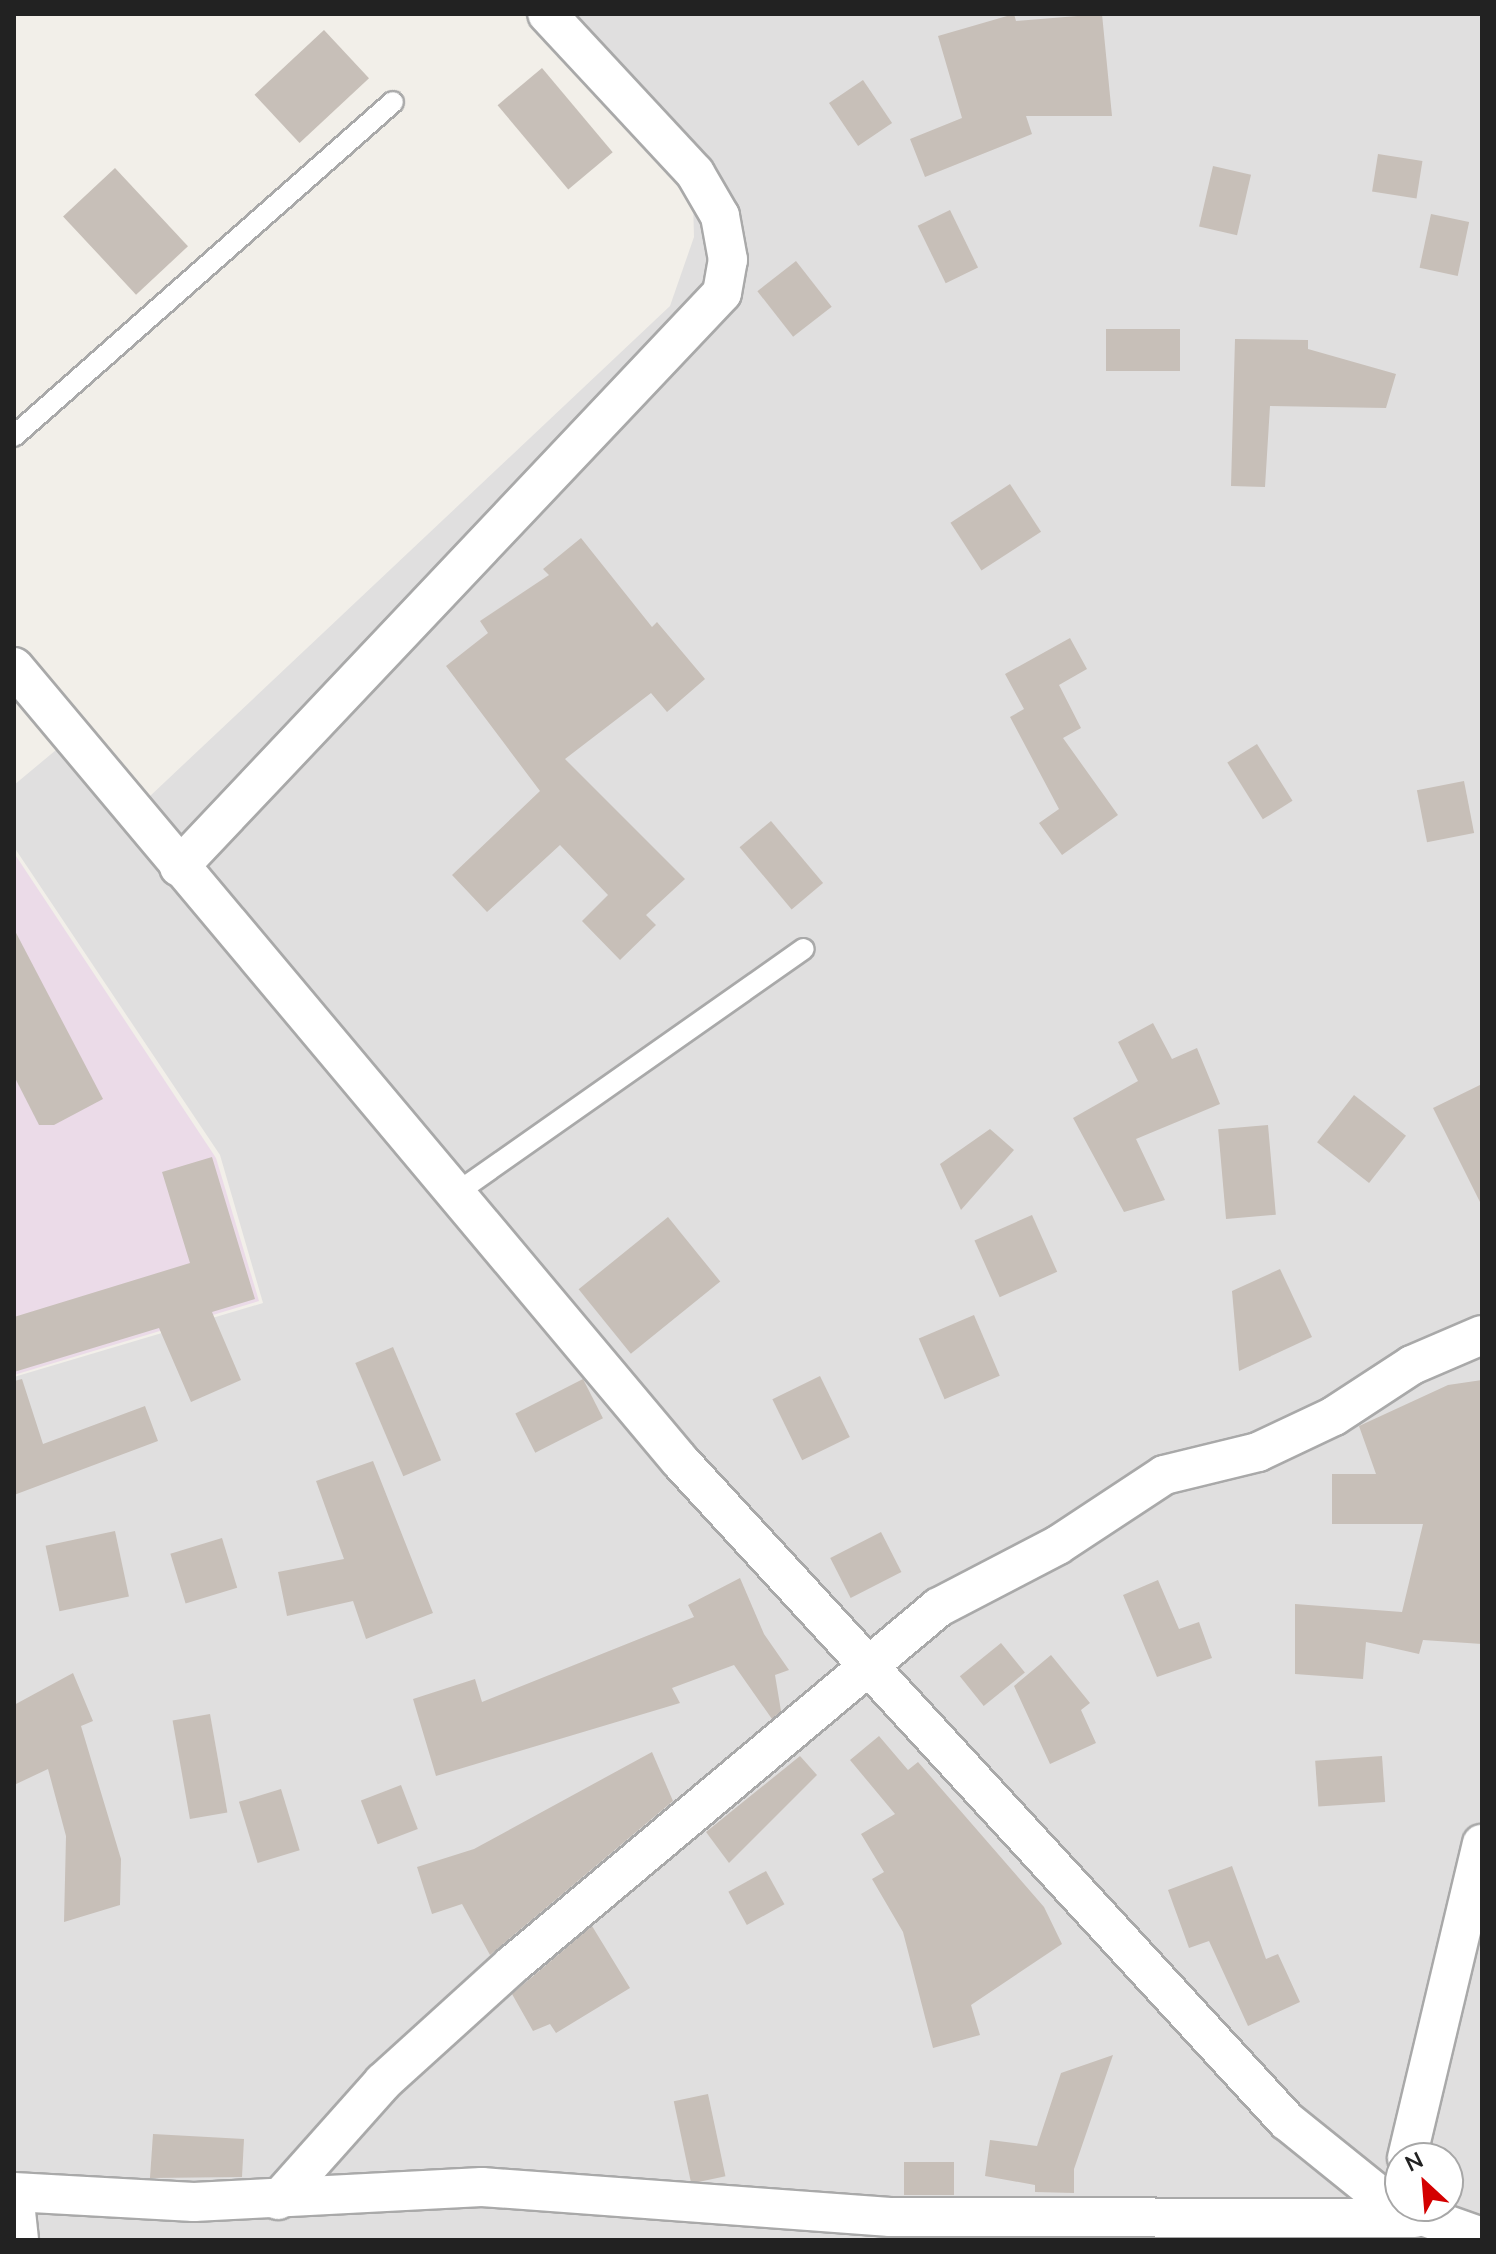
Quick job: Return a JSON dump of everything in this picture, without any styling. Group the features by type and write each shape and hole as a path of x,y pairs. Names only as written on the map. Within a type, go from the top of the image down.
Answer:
{"street":[{"path":"179,867 722,293 728,260 720,216 695,173 547,14"},
{"path":"14,667 680,1461 873,1666 1287,2121 1384,2188"},
{"path":"278,2200 383,2082 512,1965 873,1666 939,1607 1058,1545 1164,1475 1258,1452 1334,1416 1412,1365 1482,1335"},
{"path":"1411,2142 1482,1844"},
{"path":"19,2240 14,2192 278,2200 482,2187 890,2217 1384,2202"},
{"path":"1443,2222 1474,2238"}],"lane":[{"path":"14,436 393,102"},
{"path":"455,1194 803,949"}],"shaded area":[{"path":"531,14 1482,14 1482,2240 14,2240 14,1377 263,1303 220,1155 14,847 14,785 86,725 149,797 670,306 694,237 693,201"},
{"path":"14,853 216,1158 259,1301 14,1375"}],"building":[{"path":"1014,14 1016,21 1102,14 1112,116 1026,116 1032,134 925,177 910,139 962,118 938,36"},
{"path":"324,30 369,78 300,143 255,95"},
{"path":"542,68 613,152 568,190 498,105"},
{"path":"863,80 892,123 858,146 829,103"},
{"path":"1378,154 1422,161 1417,199 1372,192"},
{"path":"1213,166 1251,175 1237,235 1199,226"},
{"path":"115,168 188,246 136,295 63,216"},
{"path":"950,210 978,268 946,283 918,226"},
{"path":"1431,214 1469,222 1458,276 1420,268"},
{"path":"796,261 832,307 793,337 757,291"},
{"path":"1106,329 1180,329 1180,371 1106,371"},
{"path":"1235,339 1308,340 1308,349 1396,374 1386,408 1270,406 1265,487 1231,486"},
{"path":"1010,484 1041,532 981,570 950,523"},
{"path":"581,538 652,627 657,622 705,679 667,712 651,693 565,759 685,879 646,915 656,925 620,960 582,921 608,895 560,845 487,912 452,875 540,791 446,666 488,633 480,621 549,575 543,569"},
{"path":"1070,638 1087,669 1059,685 1081,728 1063,738 1118,815 1062,855 1039,823 1059,809 1010,717 1024,709 1005,674"},
{"path":"1257,744 1293,801 1263,819 1227,763"},
{"path":"1464,781 1474,833 1427,842 1417,790"},
{"path":"771,821 823,883 792,909 740,847"},
{"path":"14,929 103,1099 54,1125 39,1125 14,1076"},
{"path":"1153,1023 1172,1059 1197,1048 1220,1104 1136,1139 1165,1200 1124,1212 1073,1118 1138,1081 1118,1042"},
{"path":"1482,1084 1482,1206 1433,1108"},
{"path":"1354,1095 1406,1136 1369,1183 1317,1142"},
{"path":"1268,1125 1276,1215 1226,1219 1218,1129"},
{"path":"990,1129 1014,1150 961,1210 940,1164"},
{"path":"212,1157 255,1299 212,1312 241,1380 191,1402 159,1328 14,1372 14,1317 190,1263 162,1172"},
{"path":"1032,1215 1057,1272 1000,1297 974,1241"},
{"path":"668,1217 720,1282 631,1354 579,1289"},
{"path":"1280,1269 1312,1337 1239,1371 1232,1291"},
{"path":"974,1315 1000,1376 945,1399 919,1338"},
{"path":"393,1347 441,1460 403,1476 355,1363"},
{"path":"820,1376 850,1437 802,1460 772,1399"},
{"path":"22,1379 43,1444 145,1406 158,1441 14,1495 14,1381"},
{"path":"583,1379 603,1418 535,1453 515,1414"},
{"path":"1482,1380 1482,1644 1423,1640 1419,1654 1366,1642 1363,1679 1295,1674 1295,1604 1402,1612 1423,1524 1332,1524 1332,1474 1376,1474 1359,1426 1448,1385"},
{"path":"373,1461 433,1613 366,1639 353,1601 287,1616 278,1572 344,1559 316,1481"},
{"path":"115,1531 129,1597 59,1611 46,1546"},
{"path":"881,1532 901,1572 851,1598 830,1558"},
{"path":"222,1538 237,1588 186,1604 170,1554"},
{"path":"740,1578 764,1634 789,1670 775,1675 781,1711 772,1719 734,1665 672,1688 680,1703 436,1776 413,1699 475,1679 482,1702 694,1617 688,1605"},
{"path":"1158,1580 1179,1629 1199,1622 1212,1658 1157,1677 1123,1595"},
{"path":"1001,1643 1025,1673 984,1706 960,1676"},
{"path":"1051,1655 1090,1703 1081,1710 1096,1743 1050,1764 1014,1686"},
{"path":"73,1673 93,1721 81,1726 121,1859 120,1905 64,1922 66,1836 48,1769 14,1785 14,1705"},
{"path":"210,1714 227,1812 190,1819 173,1721"},
{"path":"879,1736 908,1770 918,1762 1044,1907 1062,1944 971,2005 980,2035 933,2048 903,1932 872,1879 884,1872 861,1834 895,1814 850,1760"},
{"path":"652,1752 673,1801 490,1955 462,1904 432,1914 417,1867 474,1849"},
{"path":"800,1756 817,1775 729,1863 706,1832"},
{"path":"1382,1756 1385,1802 1318,1807 1315,1761"},
{"path":"401,1785 418,1829 378,1844 361,1800"},
{"path":"281,1789 300,1850 258,1863 239,1802"},
{"path":"1232,1866 1266,1959 1278,1954 1300,2002 1248,2026 1209,1941 1189,1948 1168,1890"},
{"path":"766,1871 784,1904 747,1925 728,1892"},
{"path":"592,1926 630,1988 556,2033 550,2024 533,2031 512,1994"},
{"path":"1113,2055 1074,2169 1074,2193 1035,2192 1035,2185 985,2176 990,2140 1037,2146 1061,2073"},
{"path":"708,2094 725,2176 691,2183 674,2101"},
{"path":"153,2134 244,2139 242,2177 150,2178"},
{"path":"904,2162 954,2162 954,2195 904,2195"}]}
